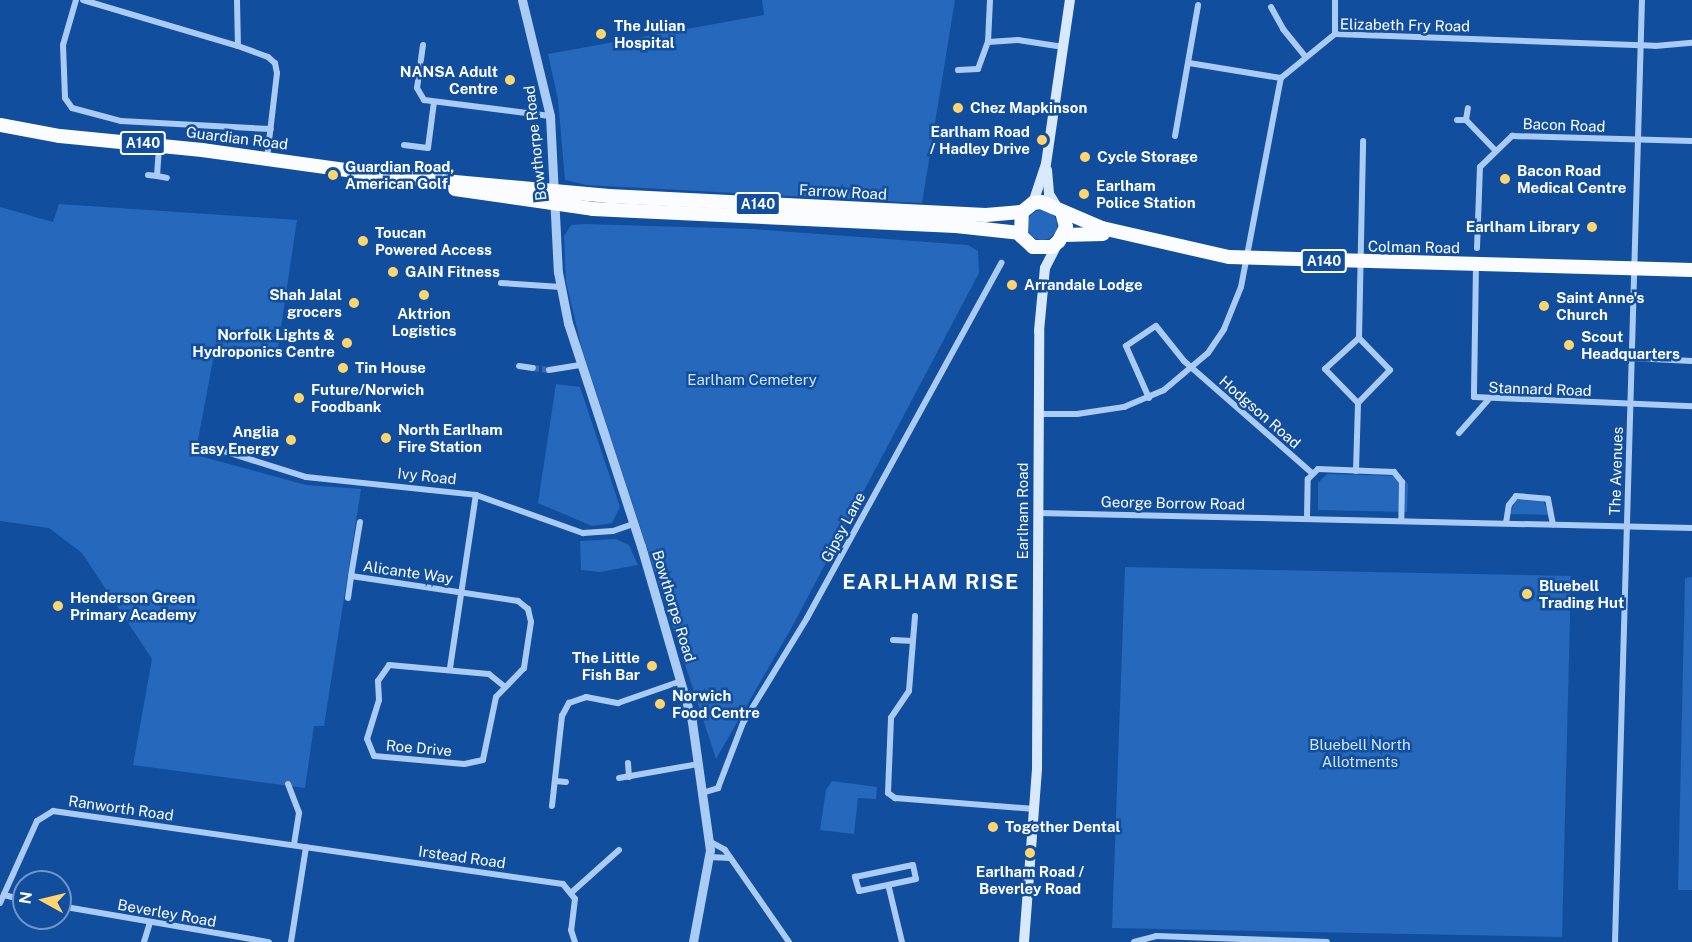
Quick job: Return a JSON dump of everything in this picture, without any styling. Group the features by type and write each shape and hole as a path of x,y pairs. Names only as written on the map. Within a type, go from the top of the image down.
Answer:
{"highway":[{"name":"Guardian Road","path":"0,125 60,136 267,158 555,198"},
{"name":"Farrow Road","path":"555,198 986,215 1027,208"},
{"name":"Farrow Road","path":"555,198 709,216 967,226 1020,233"},
{"name":"Colman Road","path":"1027,208 1059,208 1137,237"},
{"path":"1027,208 1020,233 1033,247"},
{"path":"1059,208 1061,238"},
{"name":"Colman Road","path":"1033,247 1052,247 1061,238 1079,232 1137,237 1247,259 1692,270"}],"main road":[{"path":"1059,208 1049,194 1046,164 1070,0"},
{"path":"1027,208 1046,164"},
{"name":"Earlham Road","path":"1042,286 1045,268 1061,238"},
{"name":"Earlham Road","path":"1024,942 1035,809 1038,414 1042,286 1039,255 1033,247"}],"street":[{"name":"Guardian Road","path":"76,0 63,45 65,98 70,106 121,121 271,129"},
{"path":"83,0 238,46 275,63 267,158"},
{"path":"237,0 238,46"},
{"name":"Bowthorpe Road","path":"522,0 544,81 550,116 561,287 582,365 681,681 698,764 709,841 709,857 693,942"},
{"path":"958,70 978,69 988,42 990,0"},
{"path":"1335,0 1335,34"},
{"name":"The Avenues","path":"1615,942 1641,0"},
{"path":"1175,136 1198,5"},
{"path":"1271,7 1288,37 1305,56"},
{"name":"Elizabeth Fry Road","path":"1281,78 1305,56 1335,34 1641,45 1692,44"},
{"path":"988,42 1018,40 1063,47"},
{"path":"423,45 417,88 424,100 550,116"},
{"path":"1038,414 1101,412 1149,398 1192,368 1224,329 1238,298 1281,78 1189,63"},
{"path":"404,145 428,148 434,102"},
{"path":"1466,120 1468,108"},
{"path":"1457,120 1466,120 1495,150"},
{"name":"Bacon Road","path":"1477,248 1480,167 1512,136 1692,141"},
{"path":"1356,471 1358,403 1390,370 1359,338 1363,141"},
{"path":"158,176 159,145"},
{"path":"148,175 167,178"},
{"name":"Gipsy Lane","path":"702,793 718,788 742,723 807,618 1000,263"},
{"name":"Stannard Road","path":"1476,265 1474,397 1488,400 1692,406"},
{"path":"501,283 561,287"},
{"name":"Hodgson Road","path":"1149,398 1126,346 1155,326 1192,368 1312,473"},
{"path":"1358,403 1325,369 1359,338"},
{"path":"1632,358 1692,361"},
{"path":"549,370 582,365"},
{"path":"519,366 533,368"},
{"path":"1459,433 1488,400"},
{"name":"Ivy Road","path":"214,448 306,477 476,495 583,533 603,533 633,524"},
{"path":"1307,518 1308,480 1318,469 1394,472 1400,475 1401,521"},
{"path":"450,668 476,495"},
{"path":"1506,523 1512,499 1534,497 1551,503 1553,525"},
{"name":"George Borrow Road","path":"1038,513 1692,528"},
{"name":"Alicante Way","path":"348,598 360,522"},
{"name":"Alicante Way","path":"351,576 518,600 528,609 531,622 524,668 505,687"},
{"path":"915,616 909,692 891,718 888,793 895,798 1035,809"},
{"path":"893,640 913,641"},
{"name":"Roe Drive","path":"394,663 450,668 489,674 505,687 496,697 488,753 477,763 386,760 374,756 367,739 379,700 378,681 385,668 394,663"},
{"path":"552,806 562,716 569,703 586,697 618,703 681,681"},
{"path":"628,763 629,777"},
{"path":"619,778 698,764"},
{"path":"555,781 566,782"},
{"path":"288,784 299,813 294,845"},
{"name":"Ranworth Road","path":"0,903 37,821 47,812 294,845"},
{"path":"709,841 718,844 730,858 789,942"},
{"name":"Irstead Road","path":"294,845 556,882 572,892"},
{"path":"291,942 306,847"},
{"path":"575,942 571,930 575,906 572,892 619,850"},
{"path":"709,857 730,858"},
{"path":"913,866 916,879 889,888 859,891 855,878 913,866"},
{"path":"889,888 902,942"},
{"path":"4,895 12,897"},
{"name":"Beverley Road","path":"72,908 269,942"},
{"path":"144,942 150,922"},
{"path":"1134,942 1156,936 1327,942"}],"green space":[{"path":"762,0 955,0 922,203 587,185 565,180 558,100 548,54 764,15"},
{"path":"59,204 297,220 278,347 242,357 235,345 227,351 221,347 213,360 198,440 203,451 196,455 306,485 361,489 324,726 314,726 305,788 133,765 152,659 82,553 49,528 0,521 0,207 53,222"},
{"path":"1042,210 1053,214 1057,225 1053,236 1042,240 1031,236 1027,225 1031,214"},
{"name":"Earlham Cemetery","path":"571,225 753,229 968,245 978,251 979,273 793,625 716,759 582,349 566,282 564,236"},
{"path":"556,384 580,387 620,507 612,523 592,526 538,503"},
{"path":"1327,474 1400,476 1408,484 1407,512 1318,510 1318,483"},
{"path":"1516,500 1543,501 1550,515 1510,514"},
{"path":"616,539 629,545 638,565 600,572 581,570 580,541"},
{"name":"Bluebell North Allotments","path":"1125,567 1571,576 1562,937 1112,928"},
{"path":"1692,577 1692,890 1678,890 1685,578"},
{"path":"832,781 877,787 876,799 858,798 854,834 820,830 826,790"}],"tunnel":[{"path":"533,368 549,370"}],"place":[{"name":"The Julian Hospital","path":"601,34"},
{"name":"NANSA Adult Centre","path":"510,80"},
{"name":"Chez Mapkinson","path":"958,108"},
{"name":"Earlham Road / Hadley Drive","path":"1042,140"},
{"name":"Cycle Storage","path":"1085,157"},
{"name":"Guardian Road, American Golf","path":"333,175"},
{"name":"Bacon Road Medical Centre","path":"1505,179"},
{"name":"Earlham Police Station","path":"1084,194"},
{"name":"Earlham Library","path":"1592,227"},
{"name":"Toucan Powered Access","path":"363,241"},
{"name":"GAIN Fitness","path":"393,272"},
{"name":"Arrandale Lodge","path":"1012,285"},
{"name":"Aktrion Logistics","path":"424,295"},
{"name":"Shah Jalal grocers","path":"354,303"},
{"name":"Saint Anne's Church","path":"1544,306"},
{"name":"Norfolk Lights & Hydroponics Centre","path":"347,343"},
{"name":"Scout Headquarters","path":"1569,345"},
{"name":"Tin House","path":"343,368"},
{"name":"Future/Norwich Foodbank","path":"299,398"},
{"name":"North Earlham Fire Station","path":"386,438"},
{"name":"Anglia Easy Energy","path":"291,440"},
{"name":"Bluebell Trading Hut","path":"1527,594"},
{"name":"Henderson Green Primary Academy","path":"58,606"},
{"name":"The Little Fish Bar","path":"652,666"},
{"name":"Norwich Food Centre","path":"660,704"},
{"name":"Together Dental","path":"993,827"},
{"name":"Earlham Road / Beverley Road","path":"1030,853"}],"district":[{"name":"EARLHAM RISE","path":"931,582"}]}
